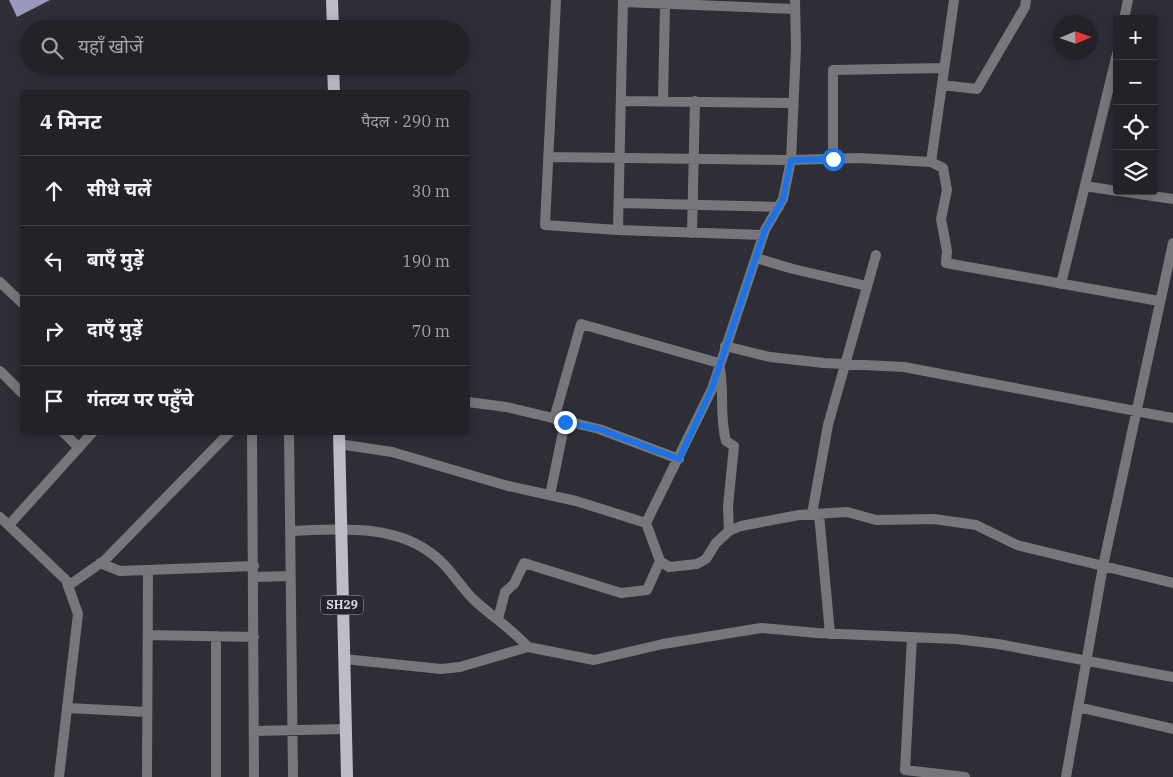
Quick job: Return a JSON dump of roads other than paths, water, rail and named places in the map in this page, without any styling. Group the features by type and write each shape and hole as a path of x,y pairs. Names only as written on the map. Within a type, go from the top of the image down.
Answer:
{"main road":[{"path":"332,0 333,20"},
{"path":"333,75 334,90"},
{"name":"SH29","path":"339,438 347,777"}],"street":[{"path":"556,0 545,225 763,236"},
{"path":"931,162 954,0"},
{"path":"942,85 977,89 1025,7 1026,0"},
{"path":"1125,15 1128,0"},
{"path":"618,230 623,1 665,4 795,5 796,48 791,160 783,199 763,236 712,388 679,459 646,522 660,561 669,567 698,564 706,559 716,543 729,531 741,526 816,514 847,512 876,520 934,519 976,525 1017,546 1173,583"},
{"path":"663,101 665,4"},
{"path":"1060,284 1116,60"},
{"path":"833,159 833,70 944,68"},
{"path":"622,101 794,103"},
{"path":"692,233 696,101"},
{"path":"549,157 791,160 859,158 931,162 943,168 947,190 942,219 947,251 946,263 1159,301"},
{"path":"1085,186 1113,190"},
{"path":"1146,195 1173,199"},
{"path":"620,203 779,207"},
{"path":"1066,777 1103,566 1173,243"},
{"path":"830,634 816,514 828,425 876,255"},
{"path":"756,258 793,270 866,286"},
{"path":"0,282 20,301"},
{"path":"554,420 581,324 719,363"},
{"path":"725,346 770,357 904,367 1173,418"},
{"path":"719,363 723,381 723,430 726,441 734,446 728,506 729,531"},
{"path":"0,371 20,391"},
{"path":"470,402 506,407 554,420 599,429 679,459"},
{"path":"550,495 565,422"},
{"path":"66,435 79,448"},
{"path":"9,525 90,435"},
{"path":"68,586 100,563 227,435"},
{"path":"252,435 254,777"},
{"path":"289,435 293,777"},
{"path":"339,438 508,486 550,495 646,522"},
{"path":"0,517 66,580 78,614 59,777"},
{"path":"290,531 340,529 394,534 417,542 438,558 459,585 513,630 528,647"},
{"path":"498,619 505,592 514,584 524,563 621,593 647,590 660,561"},
{"path":"100,563 120,571 254,571 290,576"},
{"path":"147,777 148,570"},
{"path":"344,659 441,669 460,668 528,647 594,660 663,644 760,628 830,634 981,642 1173,677"},
{"path":"148,636 254,636"},
{"path":"216,636 216,777"},
{"path":"912,637 906,770 965,777"},
{"path":"1078,707 1173,729"},
{"path":"67,708 147,712"},
{"path":"254,731 346,729"}]}
